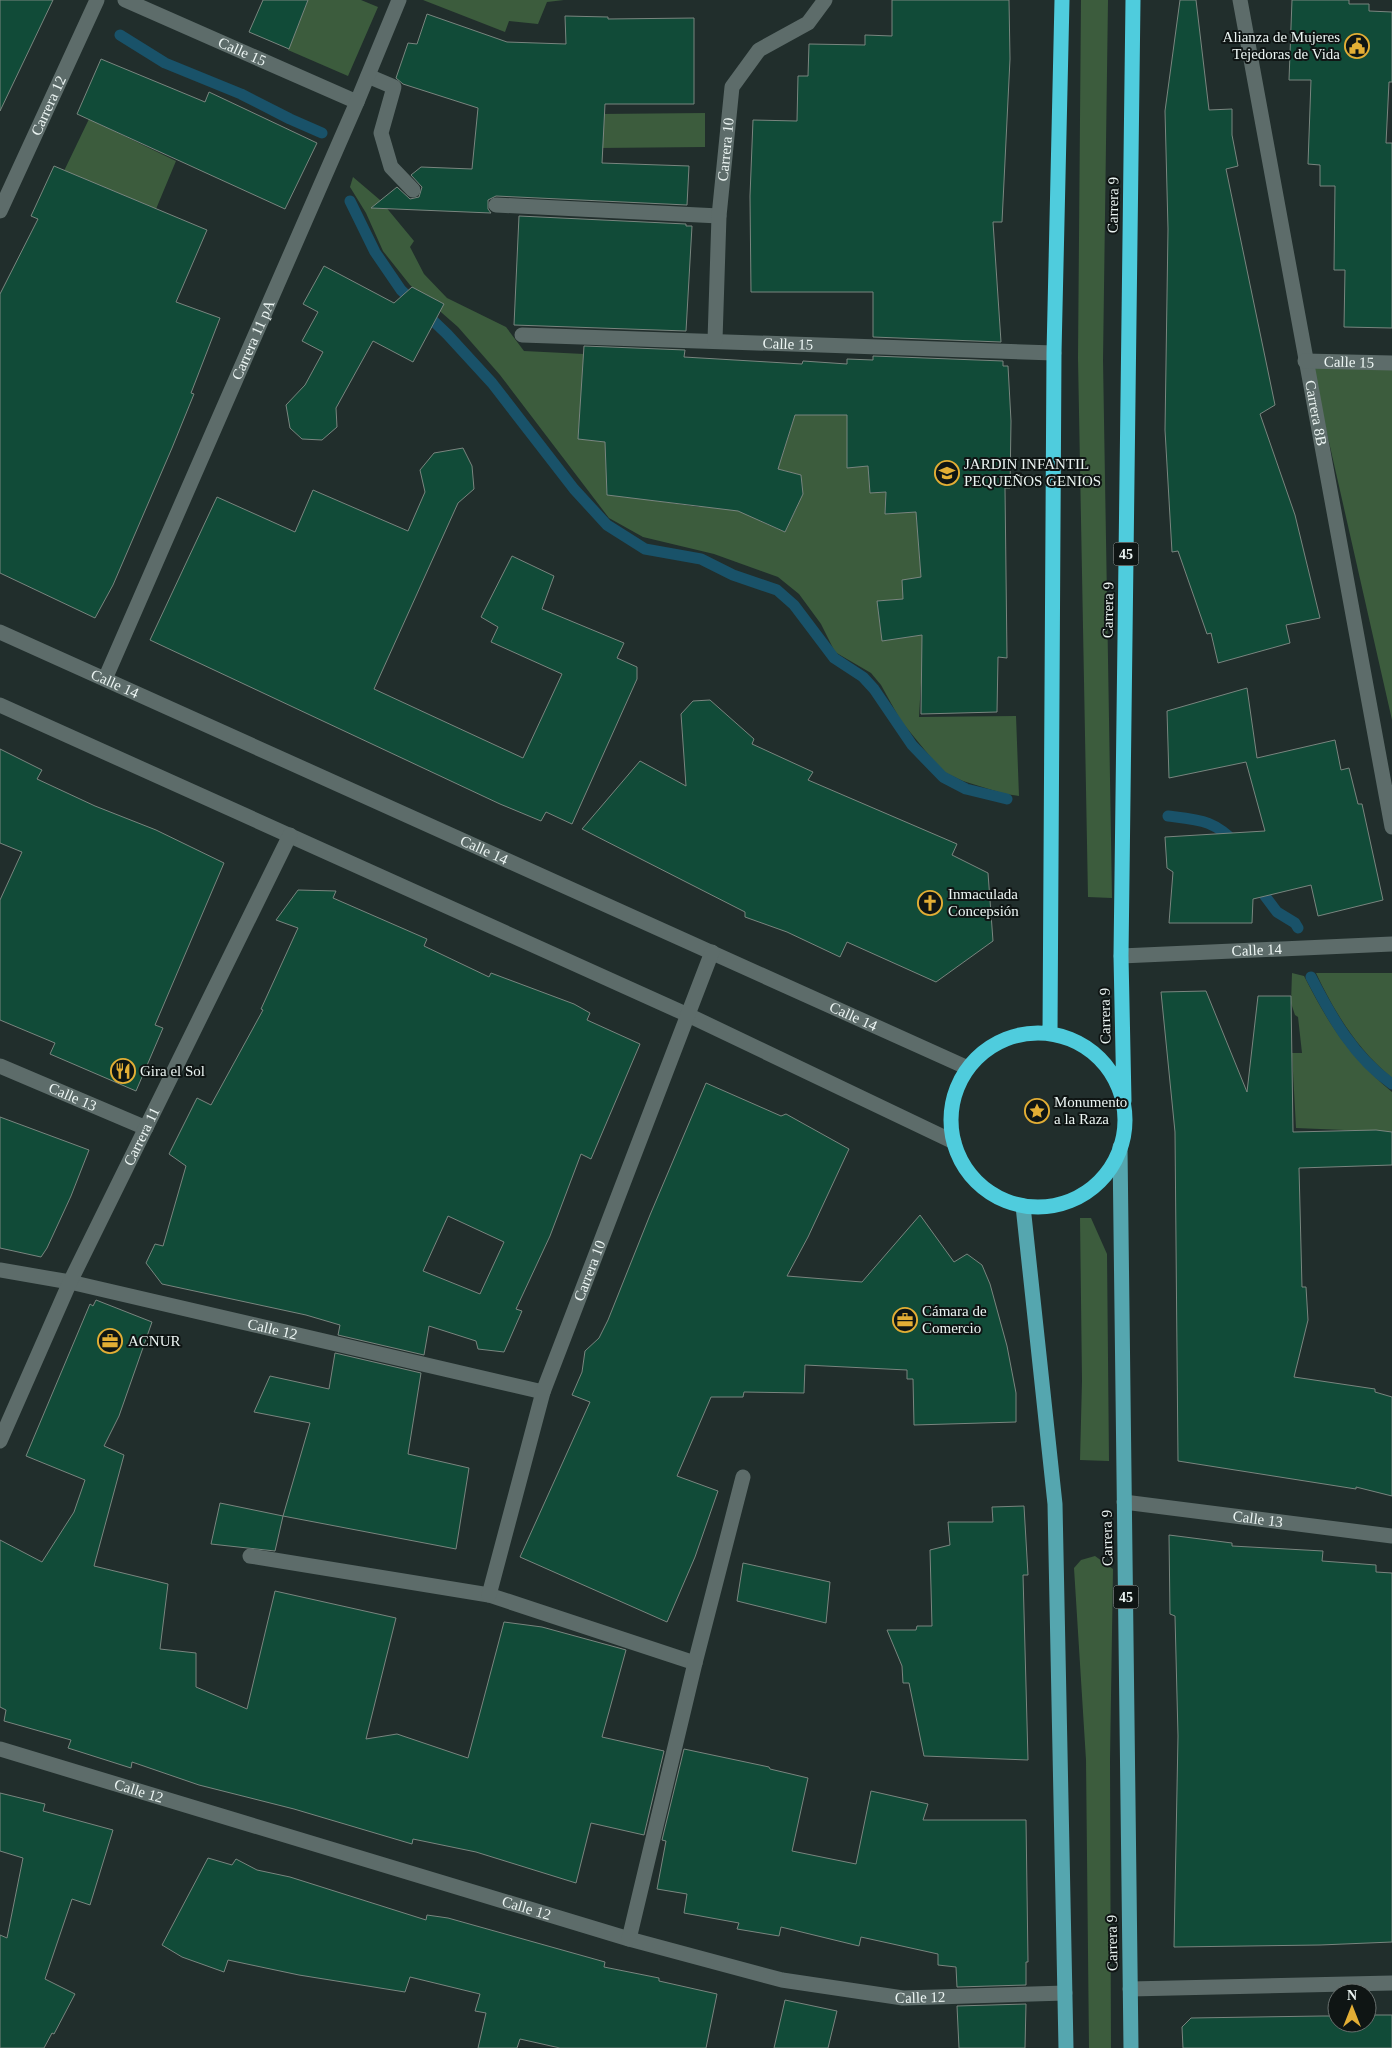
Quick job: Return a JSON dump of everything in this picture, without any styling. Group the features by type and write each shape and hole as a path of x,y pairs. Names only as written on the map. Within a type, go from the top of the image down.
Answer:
{"highway":[{"path":"1050,1034 1054,353 1062,0"},
{"name":"Carrera 9","path":"1124,1101 1121,956 1133,0"},
{"path":"1026,1034 1050,1034 1071,1039 1090,1049 1101,1058 1118,1081 1124,1101 1126,1125 1111,1170 1094,1188 1073,1201 1049,1207 1023,1206 1007,1202 979,1184 968,1172 954,1142 950,1123 952,1104 958,1085 968,1068 984,1051 1004,1040 1026,1034"}],"main road":[{"name":"Carrera 9","path":"1120,1147 1131,2048"},
{"path":"1023,1206 1055,1504 1066,2048"}],"street":[{"name":"Carrera 12","path":"0,211 97,0"},
{"name":"Calle 15","path":"125,0 357,102"},
{"name":"Carrera 11 pA","path":"105,679 357,102 399,0"},
{"name":"Carrera 10","path":"715,340 719,216 732,87 759,50 808,23 825,0"},
{"name":"Carrera 8B","path":"1240,0 1392,827"},
{"path":"368,76 394,87 381,133 390,167 413,190"},
{"path":"496,205 719,216"},
{"name":"Calle 15","path":"522,335 715,340 1054,353"},
{"name":"Calle 15","path":"1305,361 1392,363"},
{"name":"Calle 14","path":"0,632 968,1068"},
{"path":"0,705 688,1014 954,1142"},
{"name":"Carrera 11","path":"0,1441 70,1282 290,835"},
{"name":"Calle 14","path":"1121,956 1392,944"},
{"name":"Carrera 10","path":"489,1595 543,1392 712,952"},
{"name":"Calle 13","path":"0,1066 146,1128"},
{"name":"Calle 12","path":"0,1270 70,1282 543,1392"},
{"path":"630,1939 695,1663 743,1477"},
{"name":"Calle 13","path":"1124,1502 1392,1536"},
{"path":"250,1556 489,1595 695,1663"},
{"name":"Calle 12","path":"0,1749 630,1939 782,1980 903,1998 1065,1993"},
{"path":"1130,1989 1392,1983"}],"green space":[{"path":"308,0 361,0 378,7 348,76 288,50"},
{"path":"423,0 564,0 547,2 538,24 509,21 505,32"},
{"path":"1081,0 1108,0 1103,360 1112,898 1088,897 1078,358"},
{"path":"705,113 705,147 599,148 599,114"},
{"path":"89,119 176,161 156,209 64,171"},
{"path":"353,177 380,200 414,241 410,247 424,274 447,298 506,327 524,351 584,354 578,438 605,442 629,497 699,507 705,496 763,505 760,521 785,532 803,494 801,475 778,469 795,415 847,413 868,466 870,493 886,492 885,514 928,511 933,546 919,548 921,577 903,599 877,601 882,641 938,632 922,665 919,717 1016,716 1019,796 1005,794 963,781 942,771 901,721 881,685 871,673 835,652 821,624 799,594 778,577 714,554 643,537 609,518 500,375 458,327 410,285 383,251 366,213 350,187"},
{"path":"1312,367 1392,370 1392,720"},
{"path":"1292,973 1304,976 1322,1010 1341,1039 1364,1066 1392,1092 1392,1132 1296,1128 1292,1053 1302,1053 1298,1017 1295,1015 1291,1003"},
{"path":"1316,973 1392,973 1392,1078 1368,1055 1348,1030"},
{"path":"1080,1218 1091,1218 1107,1254 1109,1461 1080,1460 1082,1381"},
{"path":"1095,1556 1113,1569 1110,1760 1111,2048 1089,2048 1086,1760 1074,1568 1081,1560"}],"building":[{"path":"0,0 53,0 0,111"},
{"path":"263,0 308,0 289,49 249,32"},
{"path":"892,0 1009,0 1010,59 1002,222 993,222 1001,342 873,337 873,292 751,292 750,196 753,120 797,121 798,76 808,76 809,44 865,45 865,35 892,36"},
{"path":"1180,0 1196,0 1209,110 1232,109 1232,135 1238,166 1226,169 1275,405 1260,414 1295,515 1320,618 1286,625 1290,643 1218,663 1211,633 1207,634 1178,551 1172,552 1165,430 1168,229 1165,111"},
{"path":"1292,0 1349,0 1349,4 1369,4 1369,11 1392,12 1392,82 1389,82 1386,143 1392,143 1392,328 1344,327 1345,270 1334,270 1335,186 1320,186 1320,165 1308,164 1311,80 1289,80"},
{"path":"427,14 507,42 566,44 565,16 608,17 608,19 694,18 694,104 605,104 602,163 689,166 687,205 496,196 488,200 488,209 491,213 371,208 397,187 410,199 419,197 422,187 411,175 421,167 472,169 478,108 403,84 396,78 408,43 417,44"},
{"path":"101,59 205,102 209,92 317,143 285,209 77,114"},
{"path":"54,166 207,230 176,302 220,318 191,393 194,394 172,448 113,585 95,618 0,573 0,294 38,219 31,216"},
{"path":"519,216 686,224 686,226 692,226 686,331 514,325"},
{"path":"324,266 394,303 412,287 444,304 413,362 373,341 336,408 337,427 322,440 302,439 290,428 286,405 305,385 323,352 302,341 318,312 303,304"},
{"path":"584,346 685,350 684,357 802,364 803,361 847,364 847,359 873,360 873,356 1003,361 1003,366 1008,366 1011,421 1010,488 1005,488 1007,658 998,657 997,712 921,714 922,635 882,641 877,601 903,599 902,580 921,577 916,512 885,514 886,492 870,493 868,466 847,468 847,415 795,415 778,469 801,475 803,494 785,532 738,511 607,495 605,442 578,439"},
{"path":"463,448 472,466 474,489 458,503 374,689 523,758 562,674 491,642 498,627 481,617 512,556 554,576 542,609 624,643 617,658 637,667 637,679 572,824 546,812 541,821 500,804 150,640 217,497 295,532 313,490 408,531 425,492 420,470 434,453"},
{"path":"1247,688 1257,758 1335,740 1341,770 1349,768 1358,804 1362,804 1383,900 1318,916 1311,885 1253,899 1252,923 1169,923 1173,872 1167,868 1165,837 1265,831 1246,762 1169,778 1167,711"},
{"path":"710,700 754,739 752,744 813,772 808,780 957,844 952,855 988,873 993,941 936,982 847,942 840,957 787,932 745,917 745,912 582,829 640,761 686,786 681,714 693,701"},
{"path":"0,749 42,770 37,779 95,806 156,830 224,863 155,1025 163,1028 136,1091 50,1054 55,1043 0,1020 0,900 22,852 0,843"},
{"path":"298,890 336,891 333,898 427,939 424,946 489,977 491,973 574,1004 590,1013 587,1020 640,1044 591,1159 581,1154 550,1236 516,1309 522,1311 504,1352 478,1349 476,1341 429,1326 424,1355 338,1335 340,1325 306,1315 162,1284 146,1263 155,1244 163,1246 186,1166 169,1154 197,1098 211,1105 263,1010 261,1009 298,928 276,920","holes":["448,1216 504,1242 480,1294 423,1271"]},
{"path":"1206,991 1247,1092 1258,996 1291,996 1293,1132 1376,1130 1392,1132 1392,1165 1299,1168 1302,1287 1306,1287 1308,1320 1294,1377 1375,1389 1375,1392 1392,1397 1392,1496 1356,1487 1356,1489 1178,1461 1175,1132 1161,992"},
{"path":"706,1083 781,1116 786,1114 849,1149 808,1237 787,1276 862,1282 920,1215 954,1262 967,1254 982,1265 990,1284 1007,1346 1016,1393 1016,1422 914,1425 913,1379 907,1379 907,1370 805,1365 804,1393 744,1392 743,1397 711,1397 677,1476 718,1491 695,1557 667,1622 520,1557 590,1402 572,1395 582,1372 585,1351 599,1338 608,1320"},
{"path":"0,1117 89,1150 71,1196 41,1257 0,1248"},
{"path":"96,1300 152,1322 119,1416 104,1446 124,1455 94,1566 168,1584 160,1649 196,1653 196,1687 247,1709 275,1591 396,1618 366,1739 397,1734 468,1758 504,1622 542,1627 626,1650 602,1737 664,1751 644,1835 591,1823 576,1883 476,1852 413,1839 412,1844 294,1809 199,1785 132,1762 131,1768 68,1748 71,1740 4,1721 6,1710 0,1707 0,1540 42,1562 74,1512 85,1480 26,1456 90,1304 93,1306"},
{"path":"335,1353 421,1373 408,1454 469,1468 456,1549 283,1516 310,1423 254,1412 270,1376 329,1389"},
{"path":"220,1503 283,1516 275,1551 211,1544"},
{"path":"1024,1506 1028,1575 1023,1575 1028,1760 924,1756 909,1683 903,1683 902,1666 887,1630 916,1630 917,1626 932,1626 930,1550 950,1545 948,1522 993,1522 992,1507"},
{"path":"1169,1535 1232,1543 1232,1546 1323,1551 1322,1561 1376,1565 1376,1572 1392,1573 1392,1942 1174,1947 1178,1736 1175,1616 1170,1614"},
{"path":"743,1563 830,1582 826,1623 737,1601"},
{"path":"684,1749 769,1767 770,1769 808,1778 792,1851 856,1864 871,1791 928,1804 923,1820 1026,1820 1028,1962 1026,1962 1026,1985 957,1987 956,1967 938,1965 938,1954 861,1937 859,1946 781,1927 779,1936 737,1929 739,1923 684,1913 687,1894 657,1889 666,1841 662,1840"},
{"path":"0,1793 45,1804 43,1811 113,1830 90,1905 72,1899 45,1979 75,1994 54,2034 52,2033 44,2048 0,2048 0,1935 7,1938 23,1858 0,1851"},
{"path":"208,1858 232,1865 236,1859 257,1870 290,1877 426,1920 427,1915 448,1918 605,1962 604,1967 659,1978 659,1981 717,1994 706,2048 560,2048 520,2039 517,2048 478,2048 486,2013 475,2011 480,1994 410,1977 405,1992 299,1975 228,1960 224,1972 182,1957 162,1945"},
{"path":"785,2000 837,2011 828,2048 774,2048"},
{"path":"1026,2004 1025,2048 959,2048 957,2006"},
{"path":"1377,2015 1392,2015 1392,2048 1183,2048 1182,2027 1191,2018 1327,2016 1327,2033 1377,2033"}],"waterway":[{"path":"120,35 165,63 241,94 322,133"},
{"path":"350,201 375,252 401,290 447,334 492,383 574,489 607,525 645,549 701,559 733,575 777,590 794,605 834,658 863,677 874,689 912,745 943,777 966,789 1007,799"},
{"path":"1168,816 1198,820 1214,826 1222,830 1238,845"},
{"path":"1256,884 1277,912 1295,923 1298,928"},
{"path":"1311,977 1345,1036 1366,1062 1392,1084"}],"place":[{"name":"Alianza de Mujeres Tejedoras de Vida","path":"1357,46"},
{"name":"JARDIN INFANTIL PEQUEÑOS GENIOS","path":"947,473"},
{"name":"Inmaculada Concepsión","path":"930,903"},
{"name":"Gira el Sol","path":"123,1071"},
{"name":"Monumento a la Raza","path":"1037,1111"},
{"name":"Cámara de Comercio","path":"905,1320"},
{"name":"ACNUR","path":"110,1341"}]}
